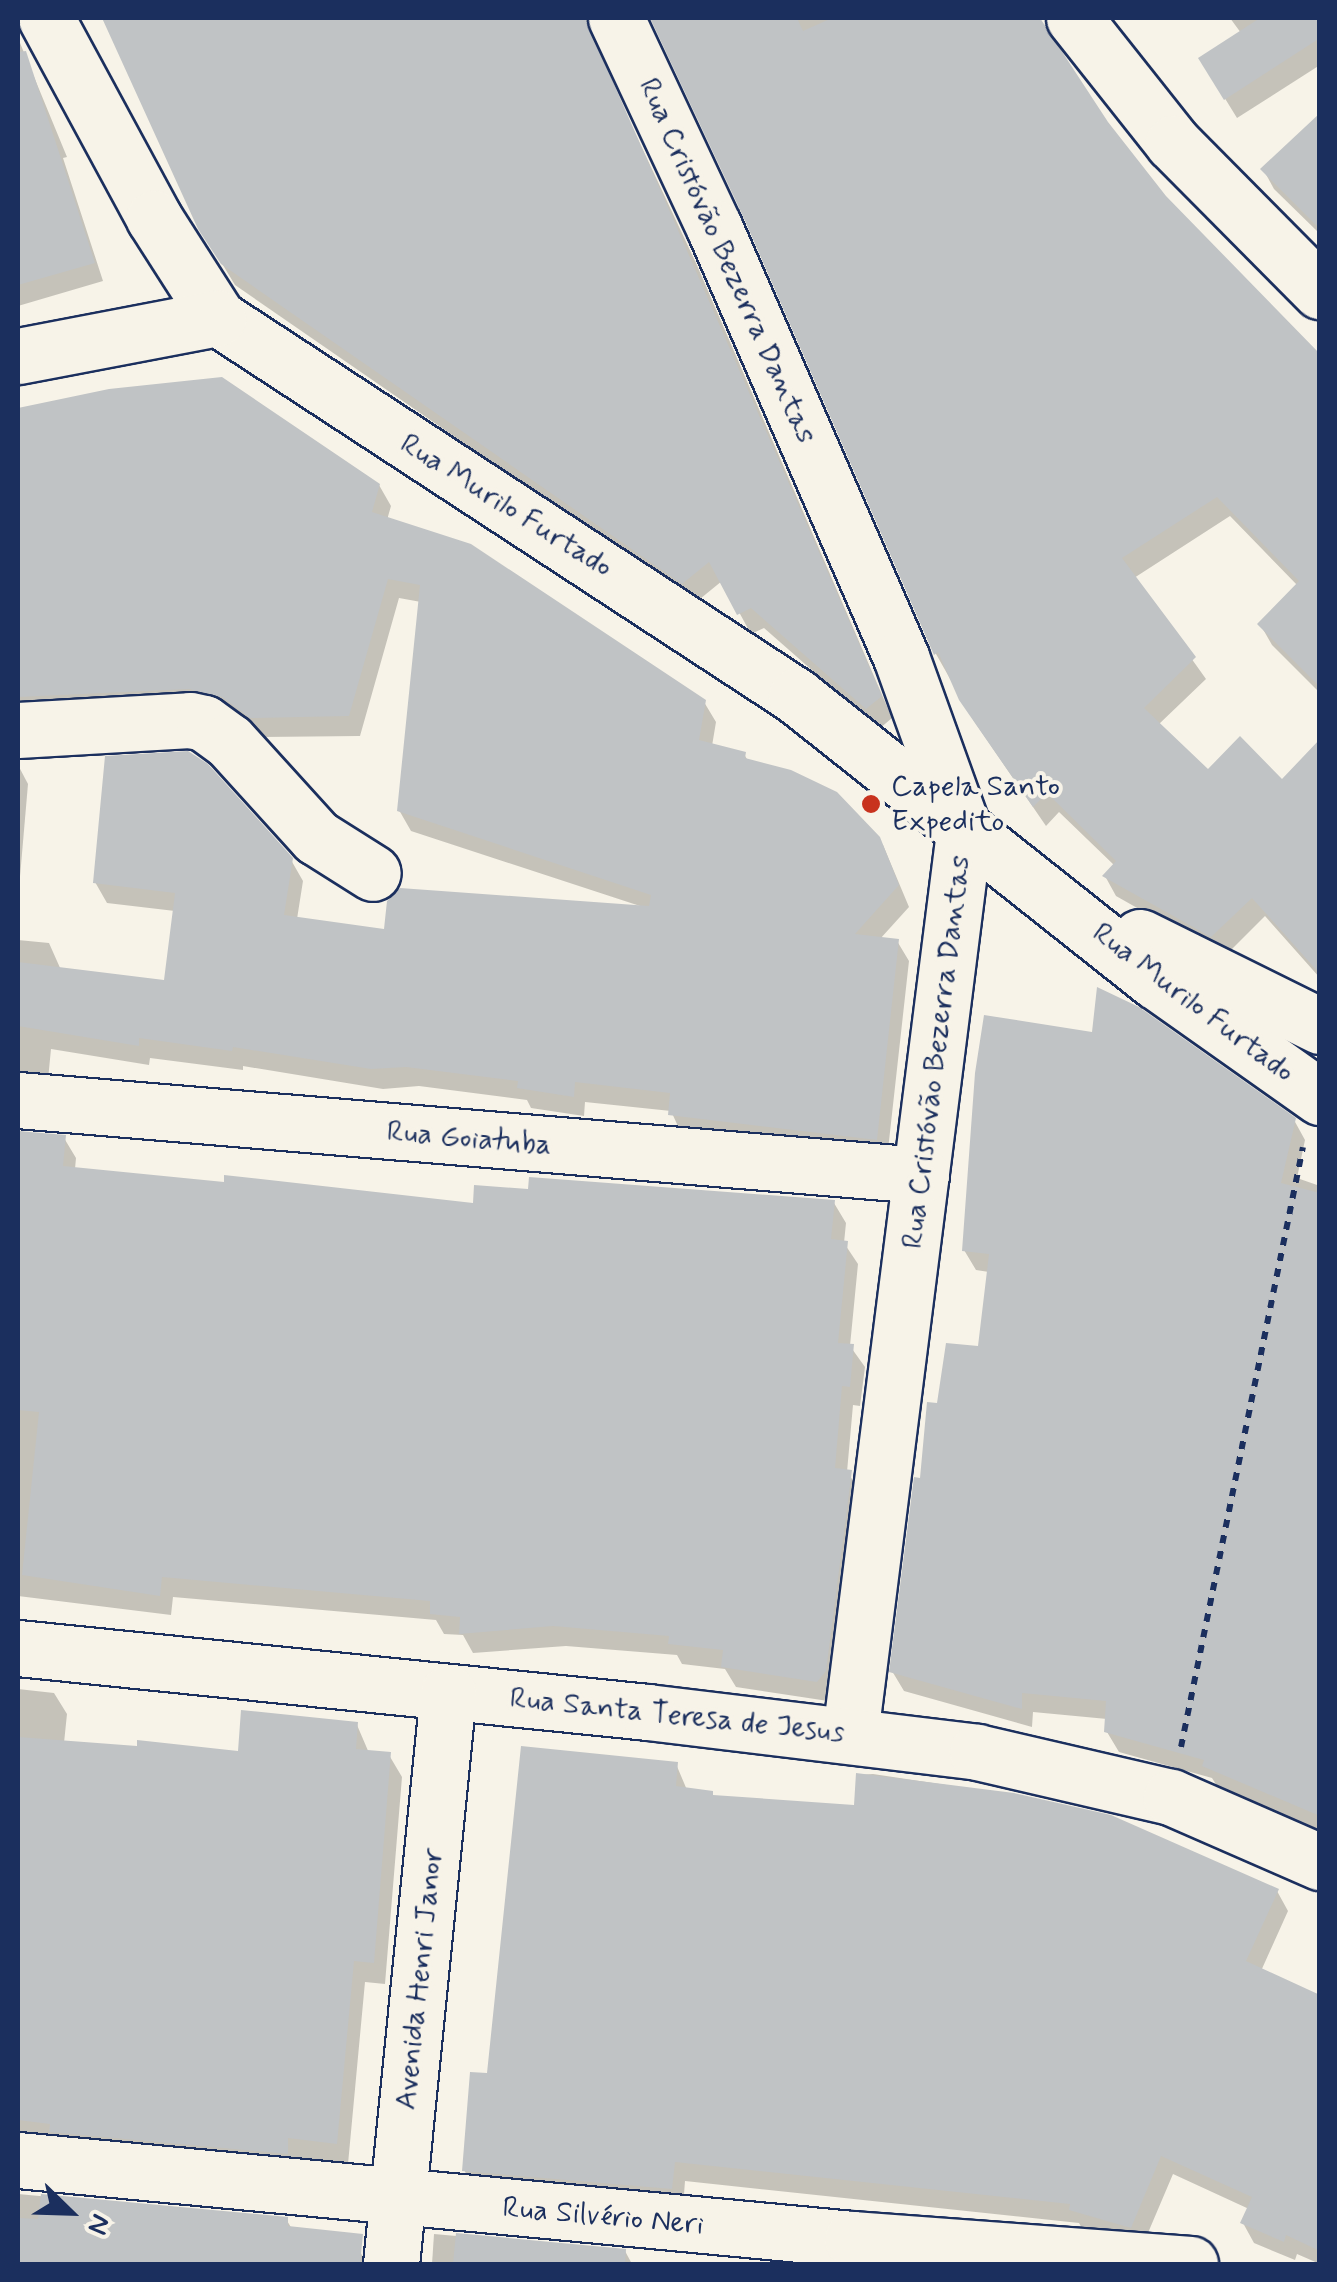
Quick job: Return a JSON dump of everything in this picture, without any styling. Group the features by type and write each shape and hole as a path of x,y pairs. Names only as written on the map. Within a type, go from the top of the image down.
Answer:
{"street":[{"name":"Rua Murilo Furtado","path":"46,18 154,218 218,318 694,625 796,696 964,832 1068,907 1156,981 1317,1096"},
{"name":"Rua Cristóvão Bezerra Dantas","path":"616,18 714,227 902,657 964,832 850,1734"},
{"path":"1074,18 1174,144 1320,291"},
{"path":"18,356 218,318"},
{"path":"18,730 190,720 204,723 230,741 316,837 373,874"},
{"name":"Rua Murilo Furtado","path":"1068,907 1146,939 1320,1026"},
{"name":"Rua Goiatuba","path":"18,1100 921,1176"},
{"name":"Rua Santa Teresa de Jesus","path":"18,1648 850,1734 977,1752 1171,1797 1320,1862"},
{"name":"Avenida Henri Janor","path":"391,2264 448,1693"},
{"name":"Rua Silvério Neri","path":"18,2160 399,2198 851,2252 1190,2264"}],"path":[{"path":"1171,1797 1317,1096"}],"building":[{"path":"102,18 585,18 882,696 866,709 751,608 737,615 709,562 682,584 221,264 198,229"},
{"path":"650,18 797,18 803,31 832,18 1040,18 1108,122 1166,196 1320,354 1320,687 1257,624 1299,581 1217,497 1122,558 1196,657 1144,708 1208,769 1240,736 1282,779 1320,739 1320,974 1252,898 1211,937 1102,876 1116,861 1047,793 1033,807 959,700 938,652 934,655 742,214"},
{"path":"1260,18 1320,18 1320,38 1224,100 1198,58"},
{"path":"26,51 95,263 18,285 18,52"},
{"path":"1320,113 1320,229 1260,169"},
{"path":"222,377 380,484 372,512 471,544 706,700 699,740 746,752 745,758 791,770 837,792 880,837 899,885 855,934 899,939 877,1140 668,1115 670,1093 575,1082 574,1097 517,1088 518,1081 406,1067 371,1069 233,1047 232,1051 139,1038 139,1046 18,1026 18,962 164,980 175,893 93,883 105,756 188,751 208,764 293,858 284,915 384,929 387,901 400,888 649,906 651,895 397,811 420,585 388,579 349,716 250,718 222,697 189,689 18,697 18,408 109,389"},
{"path":"1097,987 1139,1007 1296,1118 1281,1183 1320,1193 1320,1816 1202,1766 1204,1760 1104,1732 1106,1701 1022,1693 1022,1709 889,1672 914,1477 920,1478 927,1402 937,1403 946,1343 978,1346 989,1254 962,1251 975,1073 984,1015 1092,1032"},
{"path":"18,1131 66,1135 63,1166 224,1182 224,1175 473,1203 474,1185 528,1189 529,1177 835,1200 831,1239 848,1241 838,1343 854,1344 850,1387 842,1386 835,1468 852,1470 826,1671 817,1682 721,1667 723,1650 668,1644 669,1636 553,1626 459,1634 460,1617 430,1614 430,1601 162,1577 160,1596 22,1575 39,1412 18,1410"},
{"path":"241,1710 358,1722 356,1749 391,1752 374,1963 354,1961 337,2144 288,2138 288,2154 49,2132 50,2124 18,2120 18,1737 137,1746 137,1740 238,1751"},
{"path":"521,1746 678,1762 676,1786 713,1791 713,1795 854,1805 856,1773 1014,1793 1111,1815 1279,1889 1246,1961 1320,1995 1320,2251 1286,2235 1284,2242 1240,2223 1252,2197 1161,2156 1131,2228 1069,2210 1070,2204 675,2162 672,2189 462,2171 470,2072 487,2073"},
{"path":"41,2194 288,2217 288,2226 363,2234 360,2264 18,2264 18,2218 38,2219"},
{"path":"456,2233 626,2249 625,2264 453,2264"}],"place":[{"name":"Capela Santo Expedito","path":"871,804"}]}
